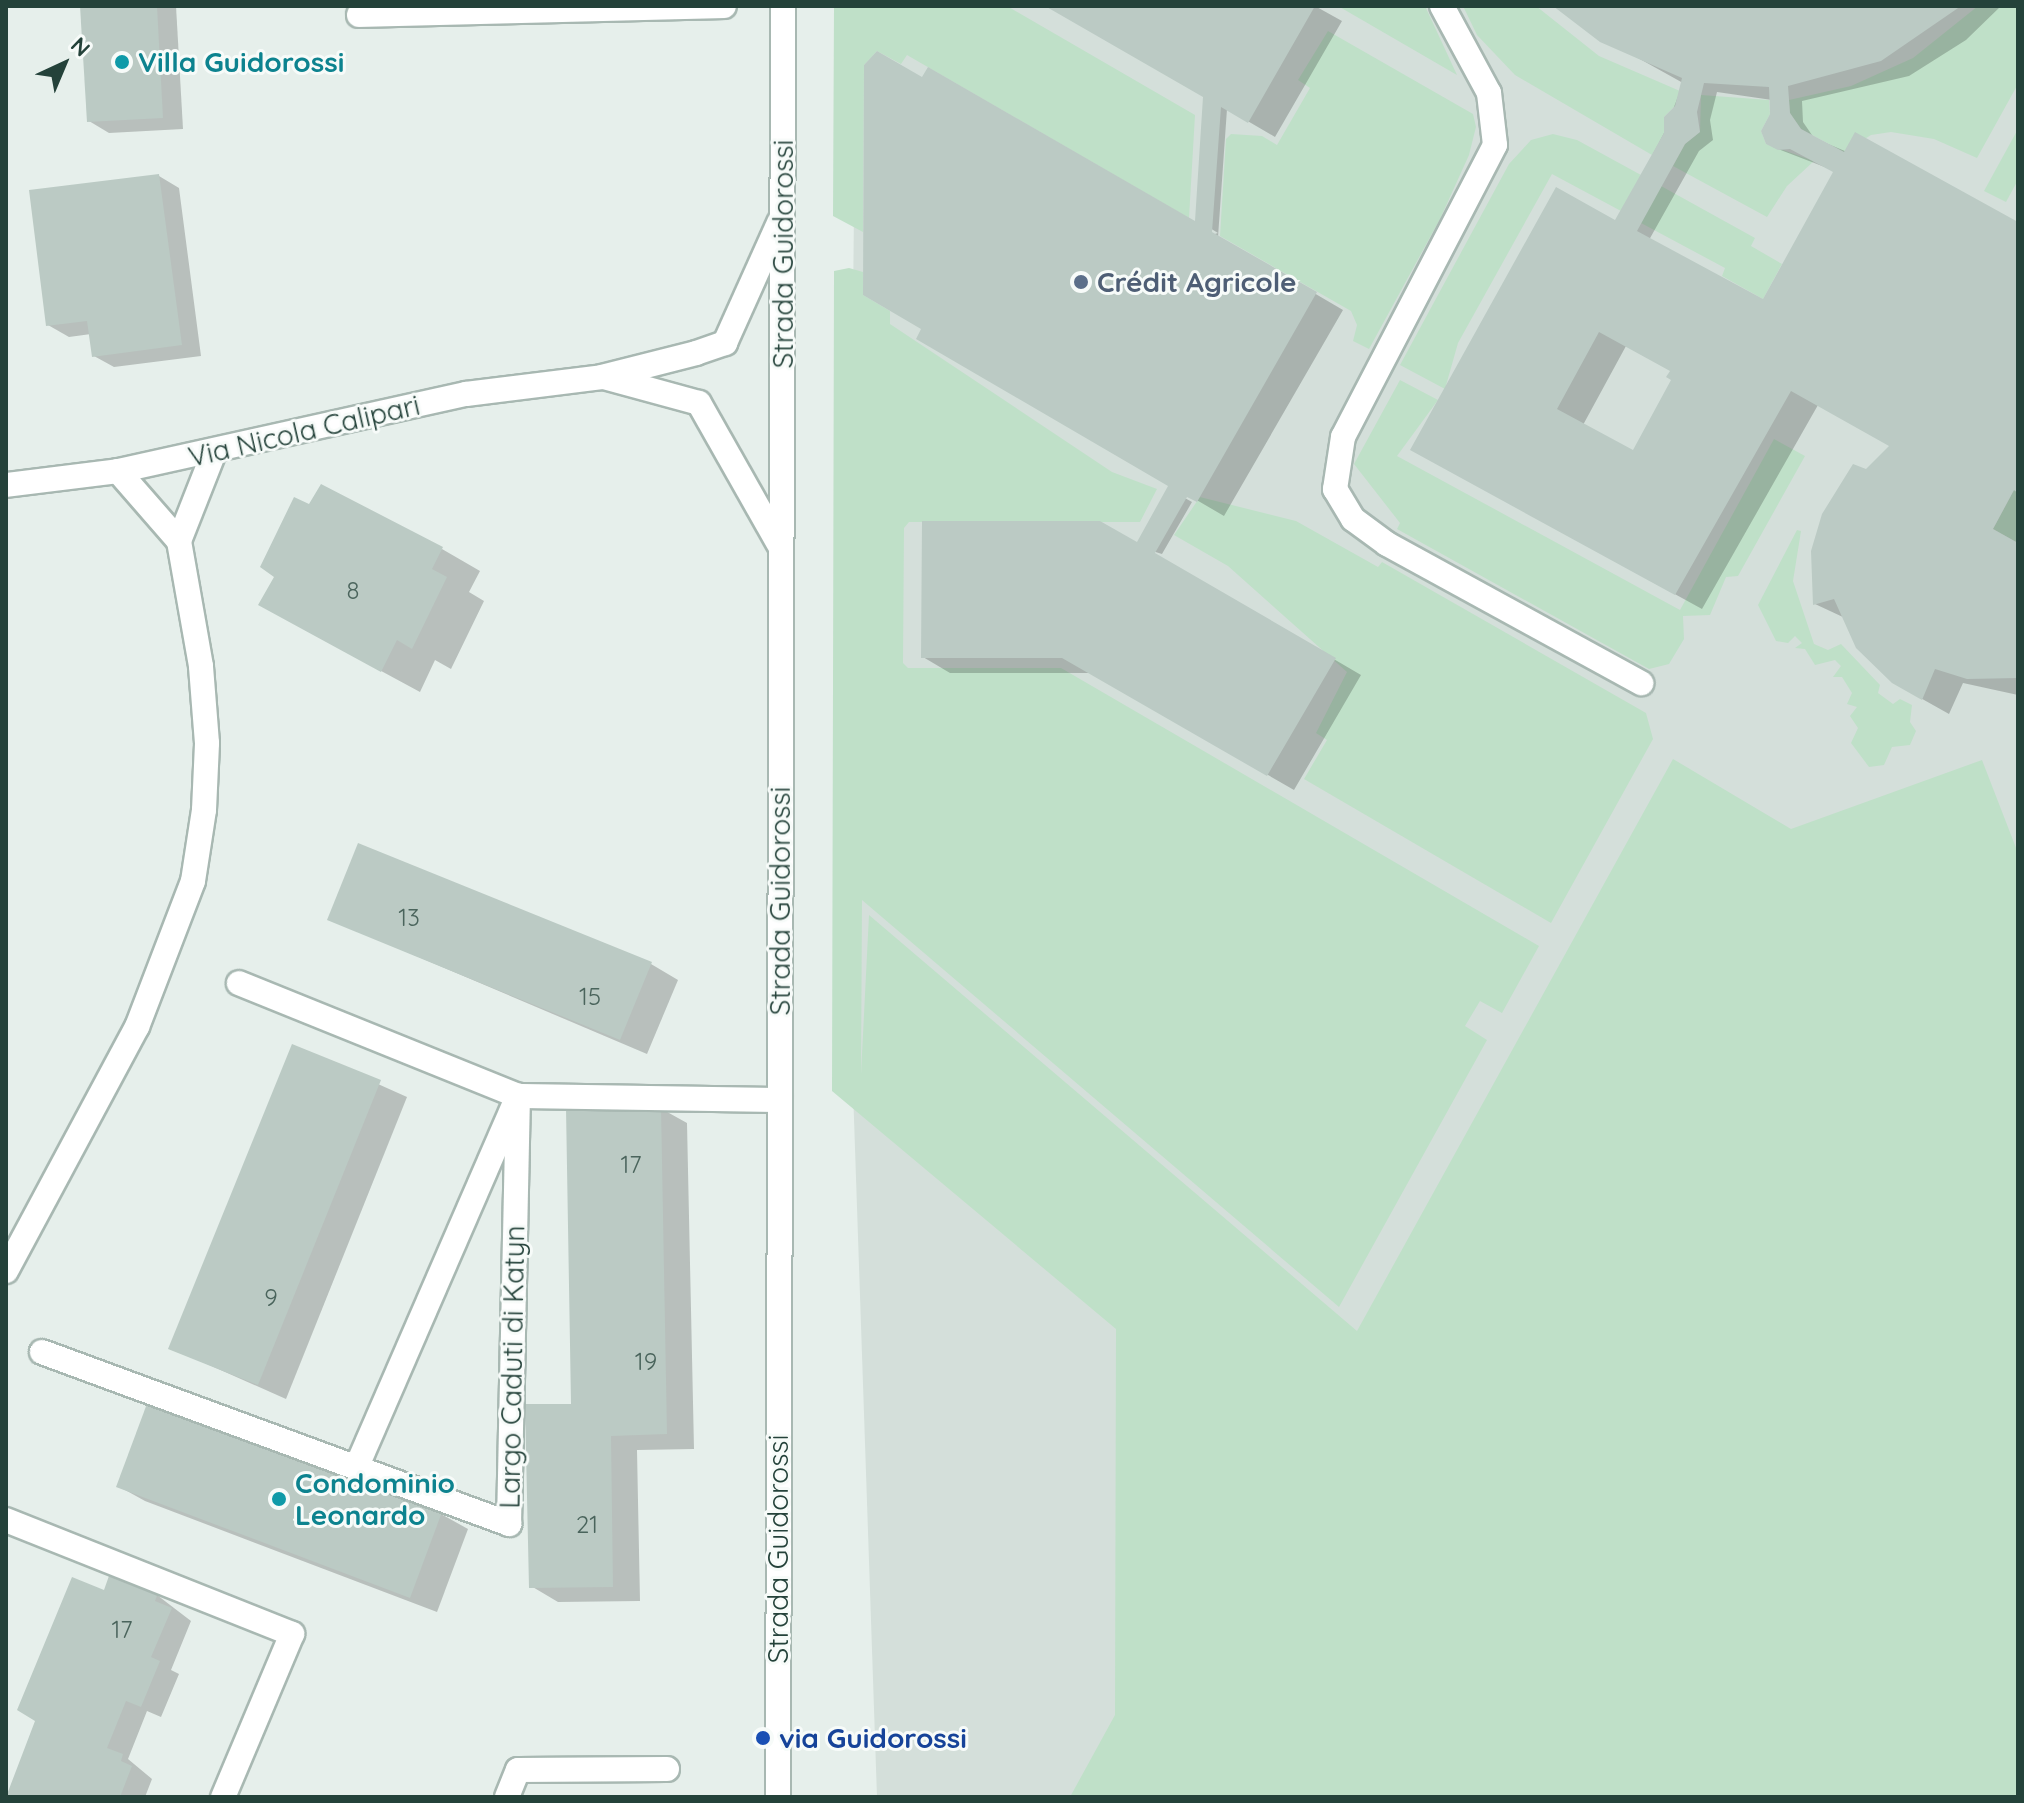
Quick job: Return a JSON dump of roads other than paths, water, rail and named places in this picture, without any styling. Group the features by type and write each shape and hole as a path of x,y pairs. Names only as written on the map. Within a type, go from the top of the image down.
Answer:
{"street":[{"path":"359,15 724,6"},
{"name":"Strada Guidorossi","path":"778,1797 783,6"},
{"path":"1442,6 1489,93 1495,145 1343,437 1335,489 1353,519 1387,544 1641,683"},
{"name":"Via Nicola Calipari","path":"6,485 118,471 466,394 602,377 725,343 783,213"},
{"name":"Via Nicola Calipari","path":"602,377 699,403 782,548"},
{"path":"179,541 214,452"},
{"path":"6,1271 137,1027 193,881 207,743 201,666 179,541 118,471"},
{"path":"239,983 518,1096 780,1100"},
{"name":"Largo Caduti di Katyn","path":"42,1352 509,1524 518,1096"},
{"name":"Largo Caduti di Katyn","path":"357,1466 518,1096"},
{"path":"6,1520 292,1634 223,1797"},
{"path":"507,1797 518,1770 602,1772 667,1769"}],"place":[{"name":"Villa Guidorossi","path":"122,62"},
{"name":"Crédit Agricole","path":"1081,282"},
{"name":"Condominio Leonardo","path":"279,1499"},
{"name":"via Guidorossi","path":"763,1738"}]}
